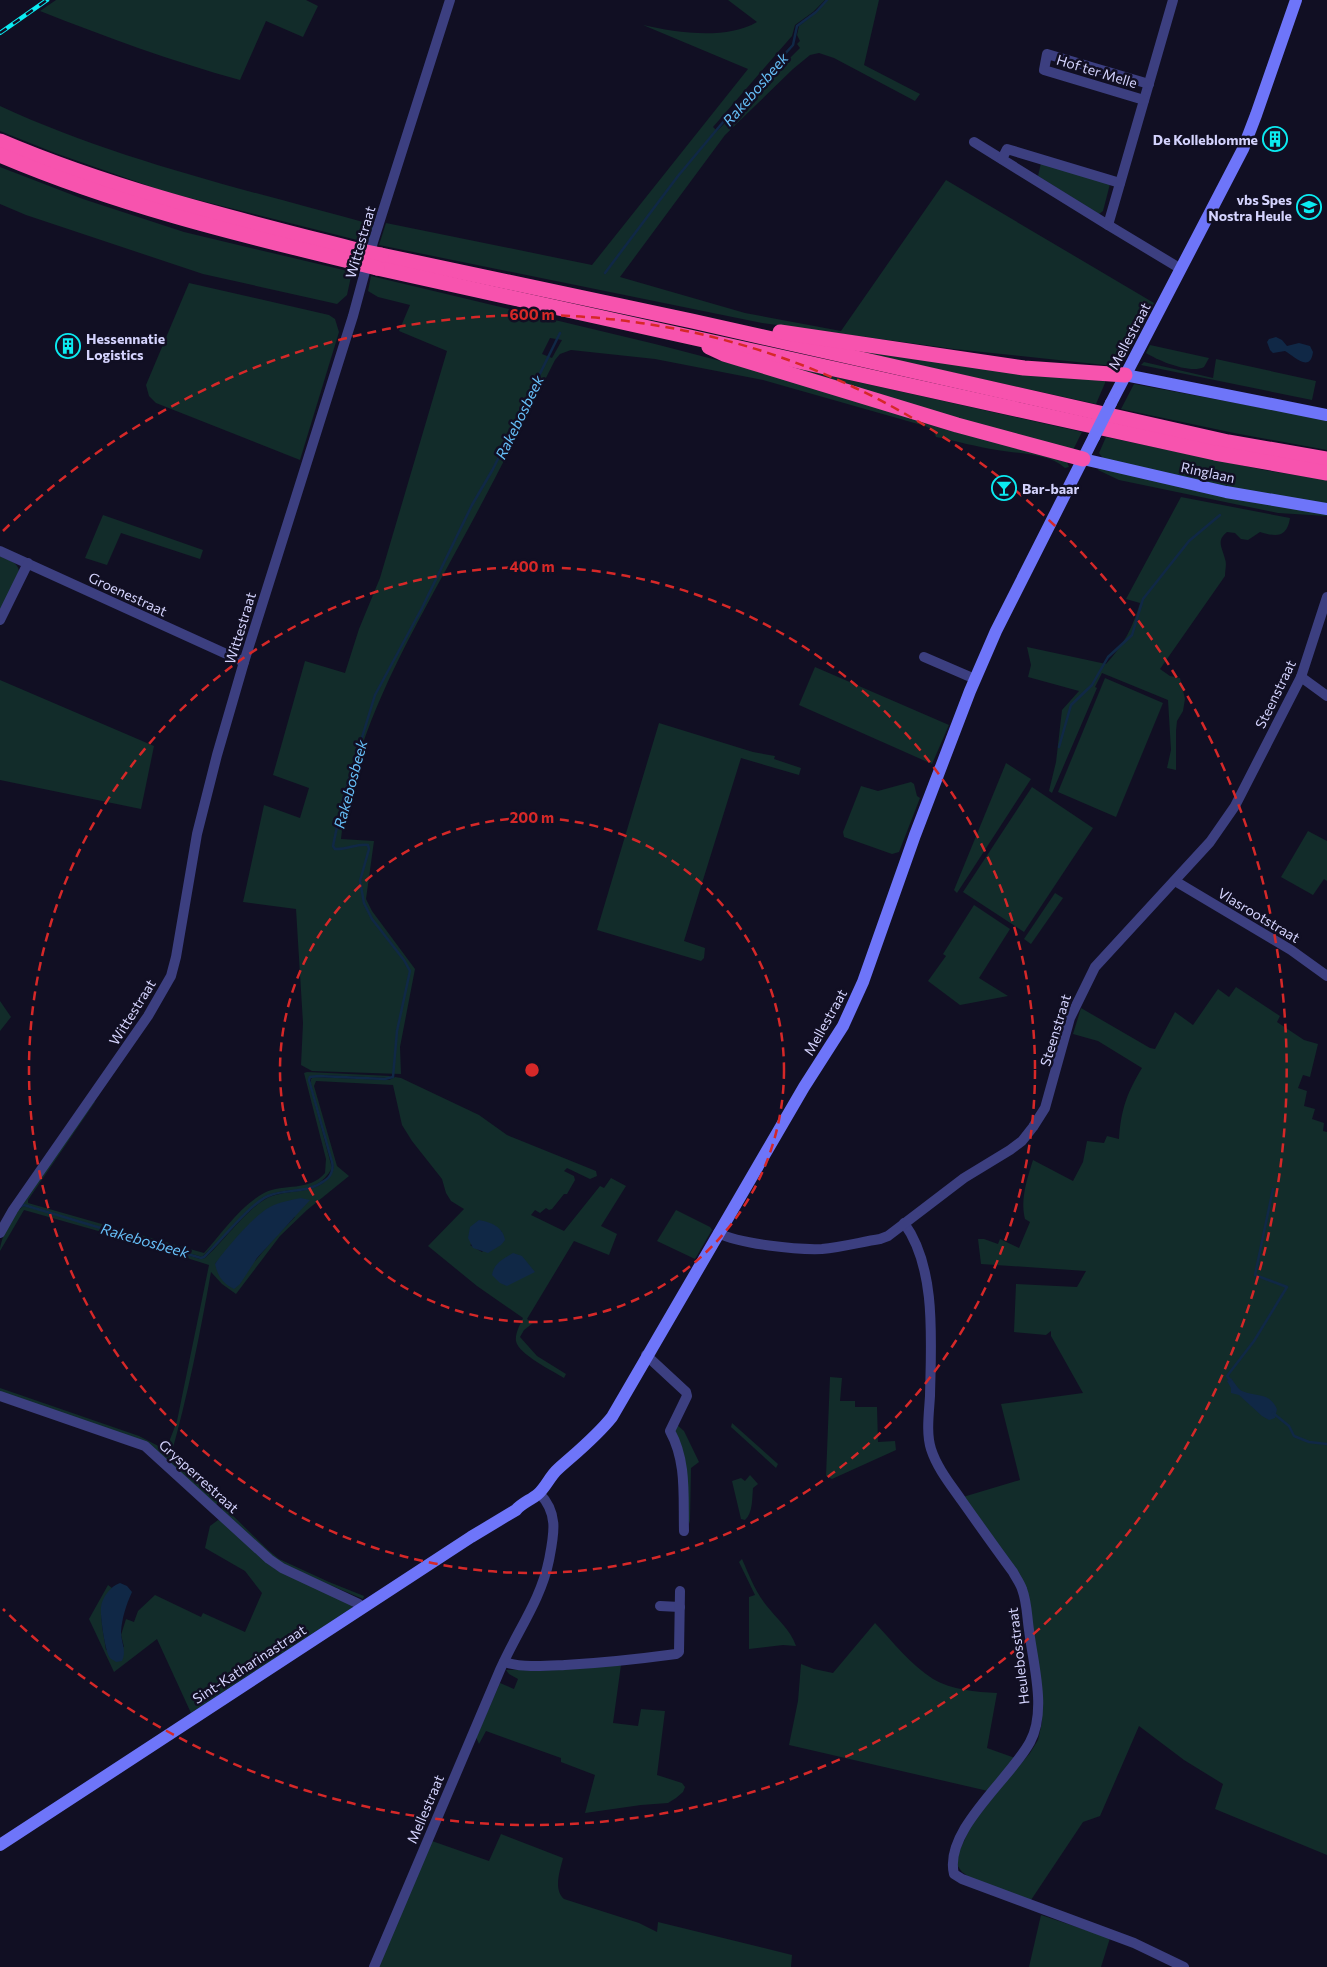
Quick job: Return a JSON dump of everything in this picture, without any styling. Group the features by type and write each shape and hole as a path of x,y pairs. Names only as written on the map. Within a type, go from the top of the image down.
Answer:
{"highway":[{"path":"0,141 101,180 355,256"},
{"path":"0,155 96,192 202,225 1210,438 1327,459"},
{"path":"689,328 722,322 837,342 882,346 1024,368 1125,376"},
{"path":"689,328 724,354 957,425 1083,459"},
{"path":"689,328 1215,453 1327,473"}],"street":[{"name":"Wittestraat","path":"0,1232 13,1210 148,1016 171,976 197,834 217,755 244,662 450,0"},
{"name":"Hof ter Melle","path":"1108,225 1173,0"},
{"name":"Mellestraat","path":"374,1967 504,1662 540,1593 549,1562 554,1530 552,1510 542,1496 568,1462 601,1431 612,1417 718,1232 804,1087 843,1026 863,982 915,835 975,679 996,631 1242,150 1296,0"},
{"name":"Hof ter Melle","path":"1144,100 1044,70 1047,54 1149,84"},
{"path":"974,142 1181,269"},
{"path":"1002,160 1007,149 1120,183"},
{"path":"1125,376 1327,415"},
{"name":"Ringlaan","path":"1083,459 1226,492 1327,509"},
{"name":"Groenestraat","path":"0,550 244,662"},
{"path":"0,620 28,563"},
{"name":"Steenstraat","path":"718,1232 727,1237 742,1241 795,1248 822,1248 880,1239 904,1224 964,1178 1022,1141 1045,1108 1070,1018 1095,967 1210,842 1235,806 1302,676 1327,597"},
{"path":"924,657 975,679"},
{"path":"1302,676 1327,696"},
{"name":"Vlasrootstraat","path":"1175,881 1291,950 1327,976"},
{"name":"Heulebosstraat","path":"904,1224 912,1234 920,1252 928,1294 930,1360 929,1435 931,1449 938,1465 1022,1587 1036,1674 1038,1714 1031,1742 1018,1762 990,1793 967,1825 955,1849 953,1858 954,1874 970,1882 1134,1943 1184,1967"},
{"path":"646,1355 686,1392 687,1396 670,1431 678,1446 682,1460 684,1531"},
{"name":"Grysperrestraat","path":"0,1396 144,1446 269,1559 282,1568 359,1604 362,1608"},
{"name":"Sint-Katharinastraat","path":"0,1845 362,1608 516,1510 524,1509 542,1496"},
{"path":"504,1662 515,1665 541,1666 607,1663 676,1654 679,1652 680,1591"},
{"path":"660,1606 680,1606"}],"green space":[{"path":"56,0 306,0 318,6 303,37 266,21 240,80 139,48 40,11"},
{"path":"728,0 825,0 813,12 795,25 792,36 713,127 717,131 800,48 797,44 800,41 797,35 799,26 828,0 879,0 864,65 920,94 915,101 834,58 819,53 810,55 725,135 620,277 745,313 841,331 946,180 1154,303 1129,348 1114,366 954,349 762,323 379,245 386,223 592,265 748,69 643,25 686,32 716,33 745,28 757,22"},
{"path":"0,106 91,143 137,159 374,225 369,243 166,192 55,153 0,131"},
{"path":"1041,163 1110,184 1103,211 1099,214 1038,176"},
{"path":"0,167 83,199 184,232 352,272 347,295 337,304 203,274 26,215 0,204"},
{"path":"371,276 655,344 782,377 1066,460 1069,467 1065,468 1051,459 989,449 936,437 933,430 925,426 763,380 655,359 571,350 560,354 555,360 386,685 357,761 347,799 341,839 374,841 366,899 372,911 415,969 400,1047 401,1074 312,1071 301,1065 303,1023 296,909 243,902 264,805 300,818 309,788 273,775 305,661 345,673 359,629 380,578 447,351 399,331 410,305 378,297 368,291","holes":["550,338 562,340 552,358 542,354"]},
{"path":"189,283 329,315 335,319 339,332 300,460 156,403 149,396 146,385"},
{"path":"813,342 1105,380 1105,383 1096,404"},
{"path":"1150,345 1209,358 1204,367 1198,369 1183,368 1166,363 1146,353"},
{"path":"1216,359 1316,381 1312,400 1141,365 1144,362 1213,378"},
{"path":"773,363 1082,432 1073,450 1046,445"},
{"path":"1134,384 1327,420 1327,450 1121,409"},
{"path":"1106,437 1264,470 1327,480 1327,505 1257,494 1104,460 1099,453"},
{"path":"1099,468 1327,514 1327,516 1278,513 1119,480 1098,470"},
{"path":"1181,497 1290,518 1289,525 1283,533 1271,535 1260,532 1248,540 1241,539 1235,533 1227,532 1224,535 1221,544 1226,563 1225,576 1160,669 1170,676 1180,678 1185,699 1183,711 1177,721 1176,770 1167,768 1171,750 1168,700 1102,673 1052,793 1049,791 1056,762 1062,710 1079,691 1028,677 1031,665 1027,647 1106,664 1127,635 1140,603 1126,599"},
{"path":"103,515 203,550 200,559 121,533 107,565 85,558"},
{"path":"0,556 15,563 19,571 0,612"},
{"path":"815,667 949,725 932,764 799,705"},
{"path":"1105,678 1163,703 1116,817 1058,792"},
{"path":"0,680 154,746 141,809 0,780"},
{"path":"659,723 753,752 775,756 774,759 801,768 799,775 741,758 684,941 705,948 704,958 701,961 597,930"},
{"path":"1006,763 1031,779 957,893 954,890"},
{"path":"911,782 914,784 917,796 920,798 899,852 892,854 844,837 843,832 861,786 878,791"},
{"path":"1032,787 1093,828 1024,932 963,892"},
{"path":"1308,831 1327,841 1327,881 1324,879 1313,895 1281,877"},
{"path":"1055,893 1063,898 1031,944 1024,939"},
{"path":"974,905 1010,929 979,978 1008,996 960,1005 928,981 946,956 943,954"},
{"path":"1236,987 1280,1016 1277,1022 1304,1040 1318,1044 1310,1077 1303,1075 1298,1088 1307,1091 1304,1106 1315,1109 1312,1119 1324,1123 1323,1131 1327,1132 1327,1855 1215,1809 1223,1784 1184,1760 1139,1726 1100,1816 1083,1822 1031,1900 972,1879 962,1872 957,1865 957,1856 971,1826 1030,1753 1038,1740 1042,1722 1042,1697 1027,1591 963,1497 1020,1480 1001,1404 1083,1393 1051,1336 1051,1331 1046,1335 1014,1332 1016,1284 1077,1287 1086,1271 981,1264 978,1239 998,1244 1000,1239 1019,1248 1030,1222 1025,1219 1023,1204 1033,1160 1073,1181 1083,1162 1087,1141 1104,1143 1107,1136 1119,1139 1121,1119 1126,1102 1132,1085 1142,1068 1098,1041 1073,1034 1081,1008 1150,1048 1155,1049 1175,1012 1193,1025 1218,989 1229,997"},
{"path":"0,1001 11,1017 0,1031"},
{"path":"304,1073 390,1076 389,1078 318,1075 309,1077 332,1168 325,1178 309,1188 281,1191 262,1198 202,1257 117,1232 200,1259 205,1258 246,1214 264,1200 272,1196 316,1187 329,1176 334,1167 311,1084 313,1077 389,1080 395,1077 401,1078 479,1115 507,1135 596,1171 597,1176 590,1179 567,1168 564,1171 574,1176 575,1180 567,1194 564,1194 552,1209 546,1208 540,1213 535,1210 531,1215 564,1231 600,1186 604,1188 611,1178 626,1186 601,1226 617,1234 609,1255 574,1241 527,1319 533,1323 524,1330 520,1337 537,1356 566,1374 564,1378 529,1357 518,1346 516,1335 523,1318 477,1286 428,1246 464,1209 451,1201 446,1193 442,1179 402,1125 393,1085 316,1081 314,1086 337,1166 349,1176 307,1210 280,1236 236,1294 222,1284 211,1272 183,1410 171,1455 180,1466 219,1501 216,1505 151,1447 0,1392 0,1388 139,1436 166,1450 177,1421 209,1265 24,1210 0,1251 1,1246 12,1220 24,1206 97,1226 20,1203 95,1101 28,1200 28,1203 204,1253 239,1212 255,1198 272,1190 312,1183 325,1173 326,1159","holes":["295,1217 255,1261 215,1264 254,1220","499,1229 502,1232 482,1252 470,1245"]},
{"path":"676,1210 710,1227 712,1230 695,1259 657,1241"},
{"path":"830,1377 842,1378 840,1401 855,1401 855,1407 877,1407 878,1442 895,1441 896,1450 832,1479 826,1476"},
{"path":"732,1423 778,1464 776,1468 731,1427"},
{"path":"677,1425 684,1431 699,1462 691,1468 689,1524 673,1429"},
{"path":"750,1475 758,1484 753,1488 751,1509 745,1520 741,1519 732,1481 741,1478 745,1481"},
{"path":"223,1506 279,1559 364,1596 363,1599 280,1564 221,1509"},
{"path":"218,1520 223,1522 275,1569 352,1604 352,1608 191,1713 157,1639 114,1672 89,1619 108,1585 112,1588 103,1602 102,1610 106,1650 124,1647 121,1635 126,1619 134,1622 138,1611 155,1595 201,1617 203,1613 245,1632 262,1593 245,1571 205,1548 210,1526"},
{"path":"742,1559 759,1594 787,1629 796,1646 783,1645 749,1649 749,1597 755,1595 739,1562"},
{"path":"875,1623 910,1660 933,1679 956,1688 997,1693 987,1748 1015,1758 988,1791 789,1745 798,1701 801,1664 833,1673"},
{"path":"621,1665 613,1723 638,1726 641,1709 665,1711 657,1775 682,1783 685,1787 683,1792 668,1803 585,1813 595,1775 561,1762 561,1758 486,1731 479,1744 476,1737 500,1683 514,1689 518,1679 506,1670"},
{"path":"501,1834 563,1858 558,1885 564,1899 639,1923 657,1932 658,1922 792,1955 791,1967 378,1967 432,1841 489,1861"},
{"path":"1041,1915 1110,1938 1101,1967 1029,1967"}],"water":[{"path":"1276,337 1287,346 1299,343 1310,346 1313,352 1311,358 1308,362 1305,362 1285,351 1273,353 1267,342 1269,339"},
{"path":"301,1198 310,1200 257,1258 240,1284 234,1289 226,1284 219,1276 215,1264 233,1241 263,1211 285,1201"},
{"path":"479,1220 496,1226 504,1235 505,1240 501,1245 488,1253 473,1248 468,1238 470,1227"},
{"path":"513,1253 522,1256 535,1272 507,1286 500,1283 492,1275 497,1264"},
{"path":"1231,1378 1242,1391 1266,1397 1274,1403 1277,1409 1275,1418 1269,1420 1239,1395 1231,1393 1231,1388 1227,1381"},
{"path":"120,1583 127,1586 132,1592 122,1627 123,1657 122,1661 116,1662 110,1658 106,1649 101,1607 103,1599 108,1592"}],"waterway":[{"name":"Rakebosbeek","path":"605,273 678,176 724,121 793,45 797,26 816,12 827,0"},
{"name":"Rakebosbeek","path":"20,1207 24,1205 201,1258 204,1257 261,1200 282,1192 311,1188 324,1181 330,1175 333,1167 332,1162 309,1080 310,1077 385,1079 393,1077 397,1031 410,971 404,960 372,919 364,903 360,881 369,849 368,845 339,849 335,849 333,846 342,803 375,695 422,608 472,505 493,469 560,333"},
{"path":"1059,747 1071,705 1092,685 1108,657 1132,635 1143,599 1189,541 1220,515"},
{"path":"1230,1380 1227,1376 1254,1341 1287,1287 1255,1275 1273,1189"},
{"path":"1273,1413 1289,1426 1294,1436 1309,1442 1327,1444"}],"railway":[{"path":"0,33 47,0"}],"place":[{"name":"De Kolleblomme","path":"1275,139"},
{"name":"vbs Spes Nostra Heule","path":"1309,207"},
{"name":"Hessennatie Logistics","path":"68,346"},
{"name":"Bar-baar","path":"1004,488"}]}
